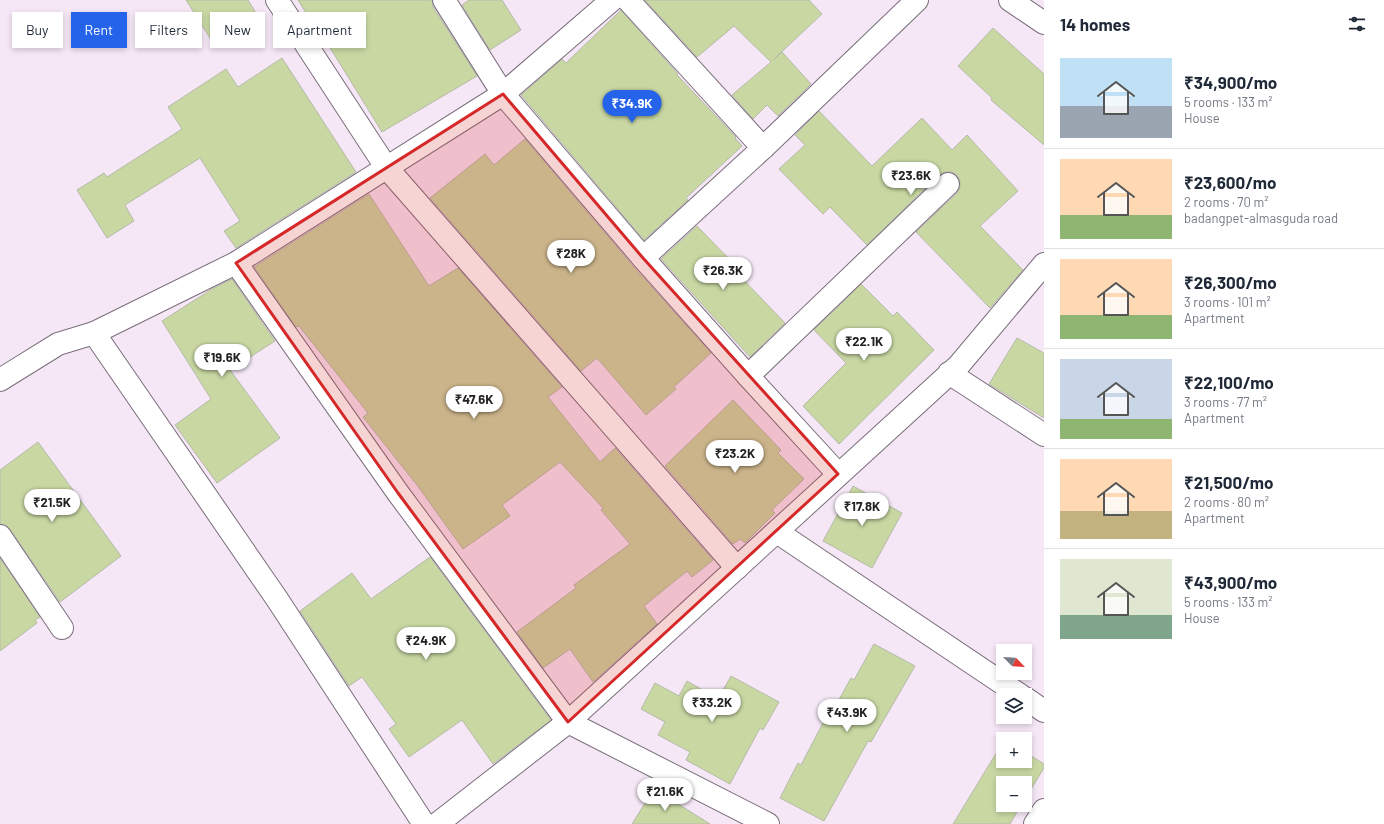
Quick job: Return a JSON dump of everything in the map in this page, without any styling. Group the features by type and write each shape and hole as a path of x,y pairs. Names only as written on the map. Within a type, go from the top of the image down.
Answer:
{"street":[{"path":"277,0 386,167 737,568"},
{"path":"444,0 503,94 643,258 838,474"},
{"path":"0,380 58,344 94,332 236,263 503,94 612,0"},
{"path":"628,0 763,148"},
{"path":"643,258 763,148 917,0"},
{"path":"1010,0 1044,24"},
{"path":"748,376 948,184"},
{"path":"236,263 398,493 568,722 768,824"},
{"path":"437,824 568,722 778,532 838,474 959,365 1042,271"},
{"path":"94,332 277,599 424,824"},
{"path":"949,373 1044,435"},
{"path":"778,532 1010,688"},
{"path":"0,536 62,628"},
{"path":"1032,703 1044,711"},
{"path":"1034,824 1044,810"}],"highlighted area":[{"path":"503,94 643,258 838,474 568,722 398,493 236,263"}],"building":[{"path":"186,0 248,0 255,12 210,12 210,38 202,25 202,12 194,12"},
{"path":"298,0 432,0 433,7 477,76 382,132 330,48 366,48 366,12 305,12"},
{"path":"469,0 502,0 521,30 490,50 462,5"},
{"path":"645,0 809,0 822,14 773,60 782,52 811,84 778,116 767,105 753,119 732,95 771,62 734,26 697,57"},
{"path":"621,10 678,74 677,75 736,137 735,138 742,146 686,198 688,200 644,240 521,95 562,59 566,63"},
{"path":"993,28 1044,74 1044,145 991,100 992,98 958,66"},
{"path":"282,58 356,172 236,248 224,231 240,221 200,158 125,205 134,221 107,238 77,190 104,173 107,177 182,129 168,107 226,69 238,87"},
{"path":"819,111 872,166 922,118 952,150 967,135 1018,191 980,226 1023,270 990,308 916,232 957,193 960,188 960,181 957,175 952,172 945,172 939,175 867,245 830,207 823,214 779,169 805,145 795,135"},
{"path":"525,139 633,266 711,353 674,387 676,389 646,415 597,358 581,371 430,198 485,154 494,165"},
{"path":"369,194 429,286 458,268 562,387 548,397 600,462 615,448 713,560 692,577 687,571 644,606 657,624 593,682 570,649 543,668 517,632 576,588 574,585 630,544 601,510 603,508 560,462 502,505 510,516 463,549 417,485 363,417 368,413 299,326 296,327 254,267"},
{"path":"697,226 740,270 737,273 785,323 750,357 661,259"},
{"path":"232,279 275,341 230,370 280,438 217,483 175,425 211,399 162,321 212,289"},
{"path":"861,284 893,316 897,312 934,350 839,444 803,406 846,363 814,330"},
{"path":"1017,338 1044,353 1044,418 989,384"},
{"path":"733,400 781,450 778,453 804,479 772,510 775,513 745,543 740,539 733,544 665,466"},
{"path":"38,442 121,556 60,602 10,529 6,525 0,524 0,470"},
{"path":"853,486 902,513 872,568 823,541"},
{"path":"430,557 551,720 493,764 462,720 409,757 389,729 396,724 362,677 349,686 300,611 352,573 371,599"},
{"path":"0,558 40,617 35,620 37,623 0,651"},
{"path":"874,644 915,666 871,742 868,741 824,821 780,798 798,763 801,765 824,721 826,723 851,678 854,680"},
{"path":"731,676 779,702 763,730 760,728 730,784 686,760 690,752 658,735 665,722 641,709 655,683 679,696 687,681 718,699"},
{"path":"996,753 996,768 1032,768 1032,756 1044,764 1044,768 1032,788 1032,776 996,776 996,812 1017,812 1010,824 953,824"},
{"path":"654,789 710,824 632,824"}]}
